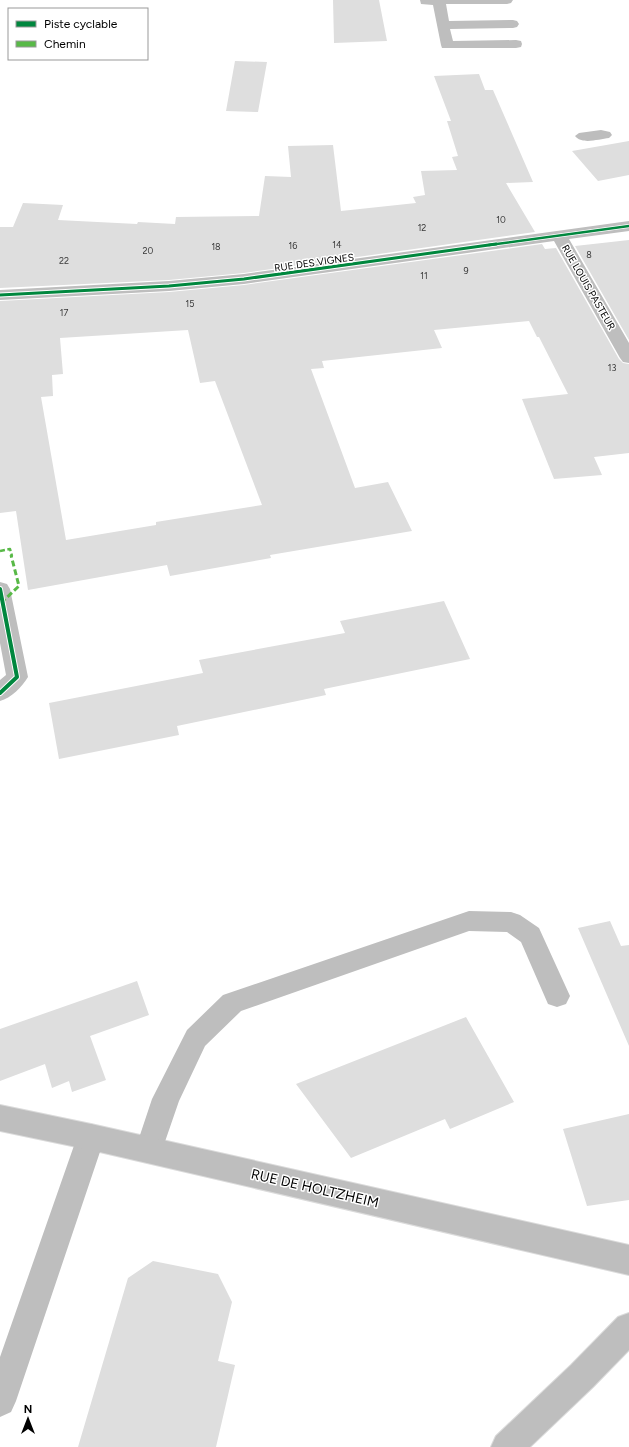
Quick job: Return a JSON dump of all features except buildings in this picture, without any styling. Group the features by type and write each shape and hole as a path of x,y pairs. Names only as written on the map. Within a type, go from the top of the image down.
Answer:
{"street":[{"path":"425,0 507,0"},
{"path":"439,1 446,45 516,44"},
{"path":"443,25 513,24"},
{"name":"RUE DES VIGNES","path":"0,295 169,286 244,279 560,237 629,226"},
{"name":"RUE LOUIS PASTEUR","path":"560,237 629,358"},
{"path":"0,589 16,677 0,693"},
{"path":"149,1150 166,1099 196,1038 232,1003 469,920 511,922 530,935 557,996"},
{"name":"RUE DE HOLTZHEIM","path":"0,1118 149,1150 629,1260"},
{"path":"0,1401 91,1137"},
{"path":"507,1447 582,1376 629,1328"}],"shaded area":[{"path":"601,130 610,132 612,135 609,138 591,141 578,139 575,136 579,133"}],"marked path":[{"path":"0,551 10,549 19,586 1,603"}],"cycle path":[{"path":"0,295 169,286 244,279 629,226"},
{"path":"0,589 17,677 0,693"}]}
